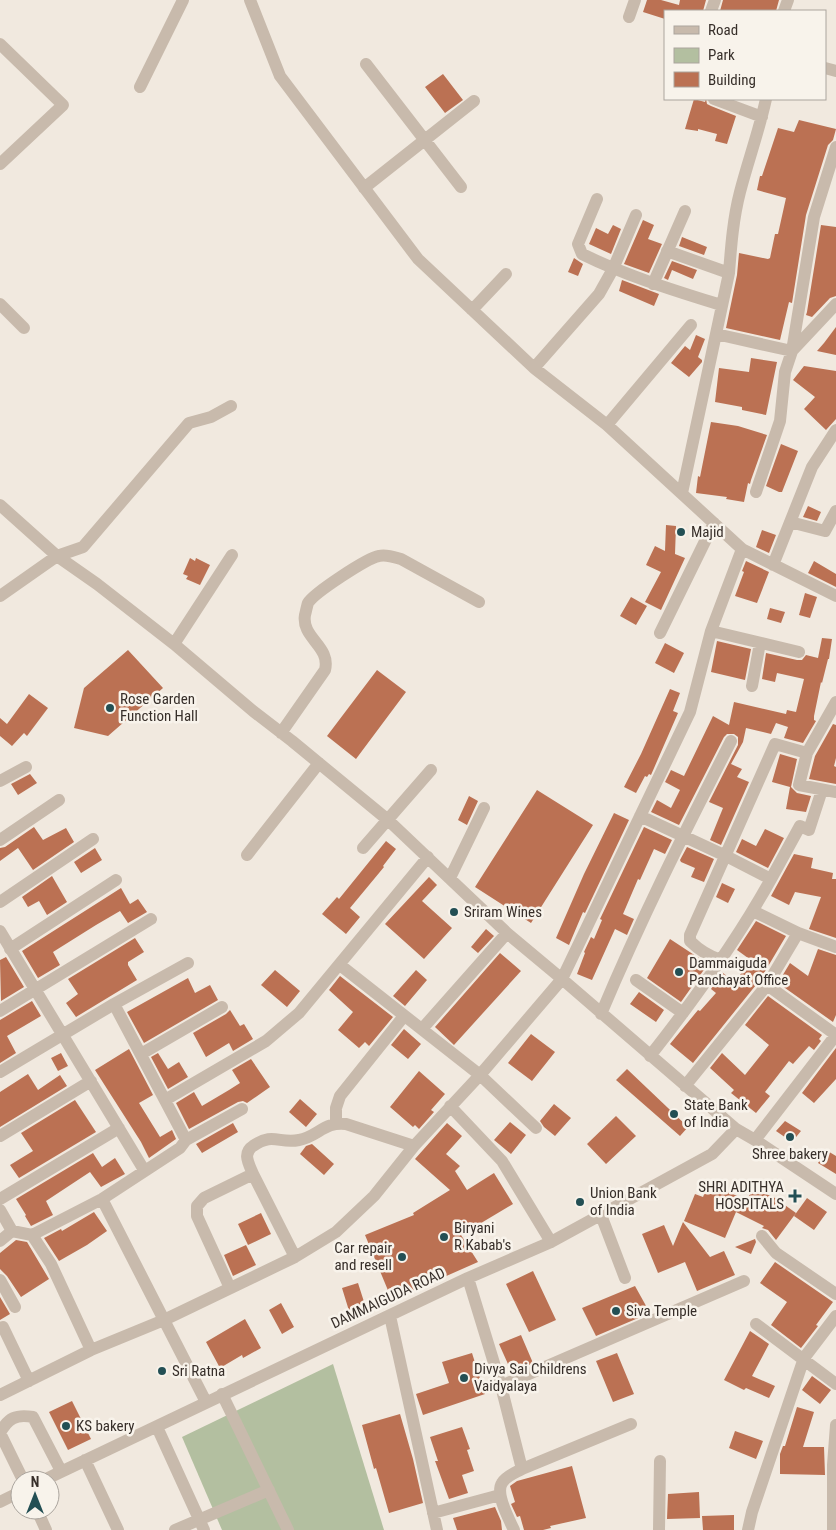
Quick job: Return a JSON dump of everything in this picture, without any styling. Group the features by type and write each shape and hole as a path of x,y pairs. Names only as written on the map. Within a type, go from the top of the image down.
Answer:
{"street":[{"path":"140,87 183,0"},
{"path":"250,0 280,76 418,259 534,368 607,424 742,549 836,596"},
{"path":"629,17 635,0"},
{"path":"0,44 63,105 0,164"},
{"path":"366,64 461,187"},
{"path":"717,100 762,117"},
{"path":"682,493 728,273 739,194 766,100"},
{"path":"364,188 474,101"},
{"path":"756,492 780,421 785,372 792,351 814,217 833,166 836,147"},
{"path":"597,199 578,244 582,254 613,269 653,284 721,304"},
{"path":"653,284 685,210"},
{"path":"534,368 599,294 613,269 636,215"},
{"path":"667,251 728,273"},
{"path":"472,310 506,274"},
{"path":"0,304 24,328"},
{"path":"792,351 836,304"},
{"path":"607,424 691,325"},
{"path":"716,334 792,351"},
{"path":"0,596 57,556 83,547 189,423 211,417 231,406"},
{"path":"773,565 812,467 836,430"},
{"path":"0,505 57,556 97,584 174,644 253,711 388,820 506,933 736,1129 836,1194"},
{"path":"790,522 825,531 836,512"},
{"path":"660,633 714,523"},
{"path":"0,1395 91,1350 164,1320 295,1257 336,1232 374,1196 414,1146 480,1075 562,979 690,712 711,630 742,549"},
{"path":"174,644 232,555"},
{"path":"281,733 325,670 327,663 325,654 307,629 305,617 308,603 317,593 368,560 379,556 401,559 479,602"},
{"path":"711,630 799,652"},
{"path":"752,686 760,643"},
{"path":"836,702 807,753 799,785 836,792"},
{"path":"601,1014 619,970 731,741"},
{"path":"720,960 699,950 690,941 690,934 775,744 807,753"},
{"path":"247,855 319,763"},
{"path":"0,781 26,767"},
{"path":"363,848 431,770"},
{"path":"650,1056 683,1013 753,911 800,826 809,830 822,790"},
{"path":"0,840 59,800"},
{"path":"450,878 484,808"},
{"path":"640,816 771,879"},
{"path":"0,902 93,839"},
{"path":"165,1100 266,1041 299,1013 428,857"},
{"path":"10,949 116,880"},
{"path":"753,911 798,933 836,947"},
{"path":"0,1011 151,919"},
{"path":"0,931 144,1170"},
{"path":"422,1029 506,933"},
{"path":"685,1086 767,985 798,933"},
{"path":"0,1072 114,1004 188,963"},
{"path":"340,965 480,1075 536,1128"},
{"path":"636,980 683,1013"},
{"path":"755,1140 836,1035 767,985"},
{"path":"114,1004 186,1140"},
{"path":"140,1054 222,1007"},
{"path":"336,1122 336,1108 340,1096 404,1016"},
{"path":"0,1136 91,1081"},
{"path":"450,1106 502,1161 551,1242"},
{"path":"0,1210 12,1231 32,1235 102,1199 180,1148 186,1140 242,1109"},
{"path":"295,1257 247,1158 250,1148 269,1138 298,1140 336,1122 414,1146"},
{"path":"0,1199 119,1128"},
{"name":"DAMMAIGUDA ROAD","path":"61,1471 468,1278 551,1242 712,1154 736,1129"},
{"path":"230,1288 197,1216 197,1206 204,1198 254,1174"},
{"path":"102,1199 206,1402"},
{"path":"602,1215 625,1278"},
{"path":"0,1241 12,1231"},
{"path":"32,1235 51,1264 91,1350"},
{"path":"762,1236 776,1253 836,1294"},
{"path":"468,1278 501,1386 522,1470"},
{"path":"0,1280 15,1307"},
{"path":"501,1386 744,1281"},
{"path":"390,1316 412,1408 437,1530"},
{"path":"748,1530 752,1512 804,1358 836,1316"},
{"path":"756,1324 804,1358 836,1384"},
{"path":"3,1327 30,1381"},
{"path":"222,1394 288,1530"},
{"path":"18,1470 0,1433 6,1422 21,1415 33,1417 61,1471"},
{"path":"514,1530 500,1495 501,1485 507,1478 630,1424"},
{"path":"833,1530 833,1465 836,1425"},
{"path":"157,1427 201,1525"},
{"path":"85,1460 118,1530"},
{"path":"659,1530 660,1461"},
{"path":"175,1530 201,1525 269,1490"},
{"path":"433,1513 500,1495"}],"green space":[{"path":"333,1364 384,1530 222,1530 182,1437"}],"building":[{"path":"647,0 661,0 679,5 680,0 706,0 703,10 664,10 664,19 643,12"},
{"path":"723,0 779,0 776,10 720,10"},
{"path":"443,74 463,100 445,113 425,87"},
{"path":"694,100 705,102 706,100 707,104 736,116 727,144 715,141 717,134 698,129 698,131 685,129"},
{"path":"799,120 836,129 833,140 828,145 806,215 792,303 789,302 780,340 726,328 737,275 739,253 770,258 775,234 778,234 786,198 757,190 760,176 762,176 778,128 794,132"},
{"path":"643,220 654,225 648,239 662,244 649,273 624,264"},
{"path":"613,225 621,229 611,254 589,244 596,228 608,234"},
{"path":"821,225 836,227 836,296 830,298 812,317 806,315"},
{"path":"682,237 707,247 704,255 679,246"},
{"path":"574,258 583,264 578,276 568,272"},
{"path":"672,261 697,270 693,279 672,270 668,280 664,278"},
{"path":"622,280 659,294 654,306 619,291"},
{"path":"836,327 836,355 817,351 824,343"},
{"path":"696,335 705,339 698,357 702,362 689,377 671,363 685,346 690,350"},
{"path":"751,358 777,362 766,415 742,410 742,407 715,402 719,368 749,372"},
{"path":"804,366 836,371 836,419 826,430 804,409 815,397 793,380"},
{"path":"711,422 738,426 767,435 750,484 748,483 744,502 726,499 727,497 696,493 698,476 700,477"},
{"path":"781,444 798,451 782,492 779,492 766,486"},
{"path":"808,506 821,512 817,521 803,517"},
{"path":"666,525 676,526 675,554 685,558 661,610 645,602 661,572 646,565 655,546 665,551"},
{"path":"762,530 776,535 769,553 756,547"},
{"path":"190,558 195,561 196,558 210,565 200,585 186,579 188,576 183,574"},
{"path":"746,561 769,572 757,603 735,596"},
{"path":"814,561 836,574 836,587 808,573"},
{"path":"805,593 817,597 810,618 799,615"},
{"path":"631,597 647,606 636,625 620,616"},
{"path":"770,608 785,612 781,623 767,619"},
{"path":"822,638 832,639 829,659 821,682 814,716 816,721 803,743 784,738 788,727 776,723 771,734 746,728 743,742 731,764 742,769 737,777 749,782 721,845 710,840 723,808 709,802 738,745 738,737 734,734 727,734 724,737 679,825 651,812 657,800 671,808 680,790 665,782 671,770 684,776 713,716 729,725 734,702 786,714 787,710 796,712 804,679 777,673 775,682 762,679 766,653 797,660 802,660 806,655 818,658"},
{"path":"717,641 751,649 745,680 711,672"},
{"path":"665,643 684,653 674,673 655,663"},
{"name":"Rose Garden Function Hall","path":"128,650 163,688 108,736 74,728 84,688"},
{"path":"377,670 406,692 356,759 327,736"},
{"path":"670,689 680,693 673,711 678,713 651,775 645,776 636,793 624,787"},
{"path":"29,694 48,708 27,736 24,733 12,746 0,736 0,718 7,724"},
{"path":"833,724 836,725 836,758 834,766 836,767 836,784 809,779 815,756"},
{"path":"780,754 797,759 791,787 797,793 811,796 806,812 786,809 790,787 772,782"},
{"path":"30,774 37,783 18,795 11,784"},
{"path":"537,790 593,825 531,923 475,887"},
{"path":"469,796 478,801 467,825 458,820"},
{"path":"614,813 629,820 585,913 583,912 569,945 556,938 584,874"},
{"path":"34,827 43,840 66,828 74,842 33,870 18,848 0,861 0,848 5,847"},
{"path":"644,827 672,840 665,854 654,849 640,880 638,879 623,914 634,919 627,935 615,929 592,980 577,974 584,952 591,937 594,939 602,920 600,919"},
{"path":"765,829 784,838 768,868 736,852 742,839 756,846"},
{"path":"386,841 396,849 384,867 350,908 360,917 346,934 322,914 337,897 339,899"},
{"path":"687,847 714,859 704,882 691,877 695,868 680,860"},
{"path":"95,848 102,860 81,873 74,862"},
{"path":"794,854 813,858 811,868 833,873 832,879 836,879 836,938 809,929 821,897 795,892 789,905 771,896"},
{"path":"52,876 67,902 47,915 39,901 28,907 22,897"},
{"path":"429,877 437,885 422,901 452,928 424,959 385,924"},
{"path":"722,883 735,889 728,903 716,897"},
{"path":"121,888 130,904 138,899 147,912 128,923 120,911 96,925 53,952 60,965 38,978 22,951"},
{"path":"756,921 786,936 760,980 693,1063 670,1044 698,1010 700,1011 716,993 711,989 722,972 735,983 747,964 745,962 748,958 737,950"},
{"path":"486,929 494,936 478,953 471,947"},
{"path":"135,938 144,952 128,962 137,980 76,1017 66,1003 78,994 68,979"},
{"name":"Dammaiguda Panchayat Office","path":"670,939 708,964 681,1002 647,978"},
{"path":"818,949 836,955 836,1015 833,1022 778,983 790,963 808,976"},
{"path":"500,953 521,971 454,1045 435,1027"},
{"path":"6,957 24,987 1,1001 0,960"},
{"path":"275,970 300,991 287,1007 261,985"},
{"path":"416,970 427,980 405,1006 393,996"},
{"path":"340,976 393,1017 369,1046 365,1042 359,1048 338,1030 353,1012 329,990"},
{"path":"188,978 195,993 210,985 218,1000 144,1043 127,1012"},
{"path":"639,992 664,1010 656,1022 630,1004"},
{"path":"768,996 822,1035 819,1039 821,1041 814,1050 809,1046 793,1064 789,1061 765,1092 770,1096 756,1113 731,1093 734,1090 710,1068 722,1053 745,1075 769,1045 745,1025"},
{"path":"32,1001 41,1016 7,1036 16,1053 0,1063 0,1020"},
{"path":"230,1010 240,1026 244,1024 253,1039 233,1051 229,1043 206,1057 193,1033"},
{"path":"404,1029 421,1044 408,1059 391,1045"},
{"path":"531,1034 555,1052 532,1081 508,1063"},
{"path":"836,1048 836,1079 814,1103 802,1093"},
{"path":"129,1049 153,1095 139,1103 160,1137 172,1130 176,1139 149,1158 141,1142 95,1070"},
{"path":"61,1053 68,1066 58,1071 51,1058"},
{"path":"158,1053 168,1069 179,1062 188,1077 168,1089 151,1057"},
{"path":"251,1059 270,1087 247,1103 243,1101 238,1102 189,1129 176,1103 194,1092 202,1106 240,1083 232,1070"},
{"path":"627,1069 688,1127 680,1136 616,1080"},
{"path":"419,1071 445,1094 431,1110 434,1112 419,1129 415,1125 413,1127 390,1107"},
{"path":"28,1074 38,1090 60,1075 67,1086 0,1127 0,1092"},
{"path":"300,1099 317,1114 306,1127 289,1112"},
{"path":"75,1100 96,1132 19,1178 10,1165 33,1151 21,1133"},
{"path":"554,1104 571,1118 555,1136 540,1121"},
{"path":"616,1116 636,1136 606,1164 587,1144"},
{"name":"Shree bakery","path":"785,1121 801,1131 792,1142 776,1131"},
{"path":"510,1122 526,1135 511,1154 494,1140"},
{"path":"233,1123 238,1132 202,1153 196,1144"},
{"path":"447,1123 462,1136 446,1154 460,1166 455,1171 467,1190 494,1173 513,1204 461,1235 478,1262 392,1300 365,1235 414,1215 413,1213 450,1190 415,1159"},
{"path":"312,1144 334,1164 324,1175 300,1154 306,1146"},
{"path":"826,1150 836,1156 836,1174 818,1163"},
{"path":"93,1153 102,1167 115,1158 125,1174 101,1187 90,1172 46,1201 53,1215 31,1226 16,1199"},
{"path":"708,1184 747,1200 753,1188 775,1198 796,1213 776,1240 768,1230 762,1228 764,1226 736,1212 725,1238 684,1221 695,1194 703,1197"},
{"path":"807,1198 827,1212 814,1230 794,1216"},
{"path":"94,1212 107,1231 59,1261 44,1238 61,1229 62,1231"},
{"path":"261,1213 271,1234 248,1245 238,1224"},
{"path":"683,1222 710,1257 724,1251 735,1275 697,1291 685,1262 658,1273 642,1234 664,1225 673,1246"},
{"path":"755,1239 756,1242 751,1254 735,1247"},
{"path":"16,1240 27,1242 49,1279 21,1297 0,1269 0,1253"},
{"path":"246,1245 256,1265 233,1276 224,1255"},
{"path":"775,1262 833,1302 801,1348 771,1325 787,1302 760,1283"},
{"path":"533,1271 556,1320 529,1332 506,1284"},
{"path":"358,1283 366,1308 350,1314 342,1288"},
{"name":"Siva Temple","path":"635,1286 650,1313 596,1336 582,1308"},
{"path":"0,1297 10,1314 0,1320"},
{"path":"281,1303 294,1327 282,1334 269,1310"},
{"path":"245,1319 261,1348 243,1358 242,1355 220,1368 206,1342"},
{"path":"750,1331 769,1344 752,1376 775,1386 769,1398 746,1388 744,1390 724,1380"},
{"path":"521,1335 533,1363 512,1373 499,1344"},
{"name":"Divya Sai Childrens Vaidyalaya","path":"472,1353 485,1394 423,1415 416,1394 449,1383 442,1362"},
{"path":"617,1353 634,1394 613,1402 596,1361"},
{"path":"812,1376 831,1390 820,1404 802,1390"},
{"path":"72,1401 91,1439 68,1450 49,1412"},
{"path":"797,1407 814,1412 803,1447 824,1447 825,1475 780,1474 780,1454 783,1446 785,1446"},
{"path":"400,1414 423,1503 389,1513 362,1425"},
{"path":"462,1427 470,1449 467,1450 474,1471 462,1475 468,1493 449,1499 435,1461 438,1461 430,1437"},
{"path":"735,1431 763,1441 756,1459 729,1448"},
{"path":"572,1466 586,1518 550,1526 551,1528 543,1530 524,1530 520,1516 517,1517 511,1504 515,1502 510,1486 517,1481"},
{"path":"699,1492 700,1518 667,1519 668,1494"},
{"path":"495,1507 501,1521 502,1530 457,1530 453,1518"},
{"path":"734,1515 734,1530 703,1530 702,1516"}],"place":[{"name":"Majid","path":"681,532"},
{"name":"Rose Garden Function Hall","path":"110,708"},
{"name":"Sriram Wines","path":"454,912"},
{"name":"Dammaiguda Panchayat Office","path":"679,972"},
{"name":"State Bank of India","path":"674,1114"},
{"name":"Shree bakery","path":"790,1137"},
{"name":"SHRI ADITHYA HOSPITALS","path":"795,1196"},
{"name":"Union Bank of India","path":"580,1202"},
{"name":"Biryani R Kabab's","path":"444,1237"},
{"name":"Car repair and resell","path":"402,1257"},
{"name":"Siva Temple","path":"616,1311"},
{"name":"Sri Ratna","path":"162,1371"},
{"name":"Divya Sai Childrens Vaidyalaya","path":"464,1378"},
{"name":"KS bakery","path":"66,1426"}]}
